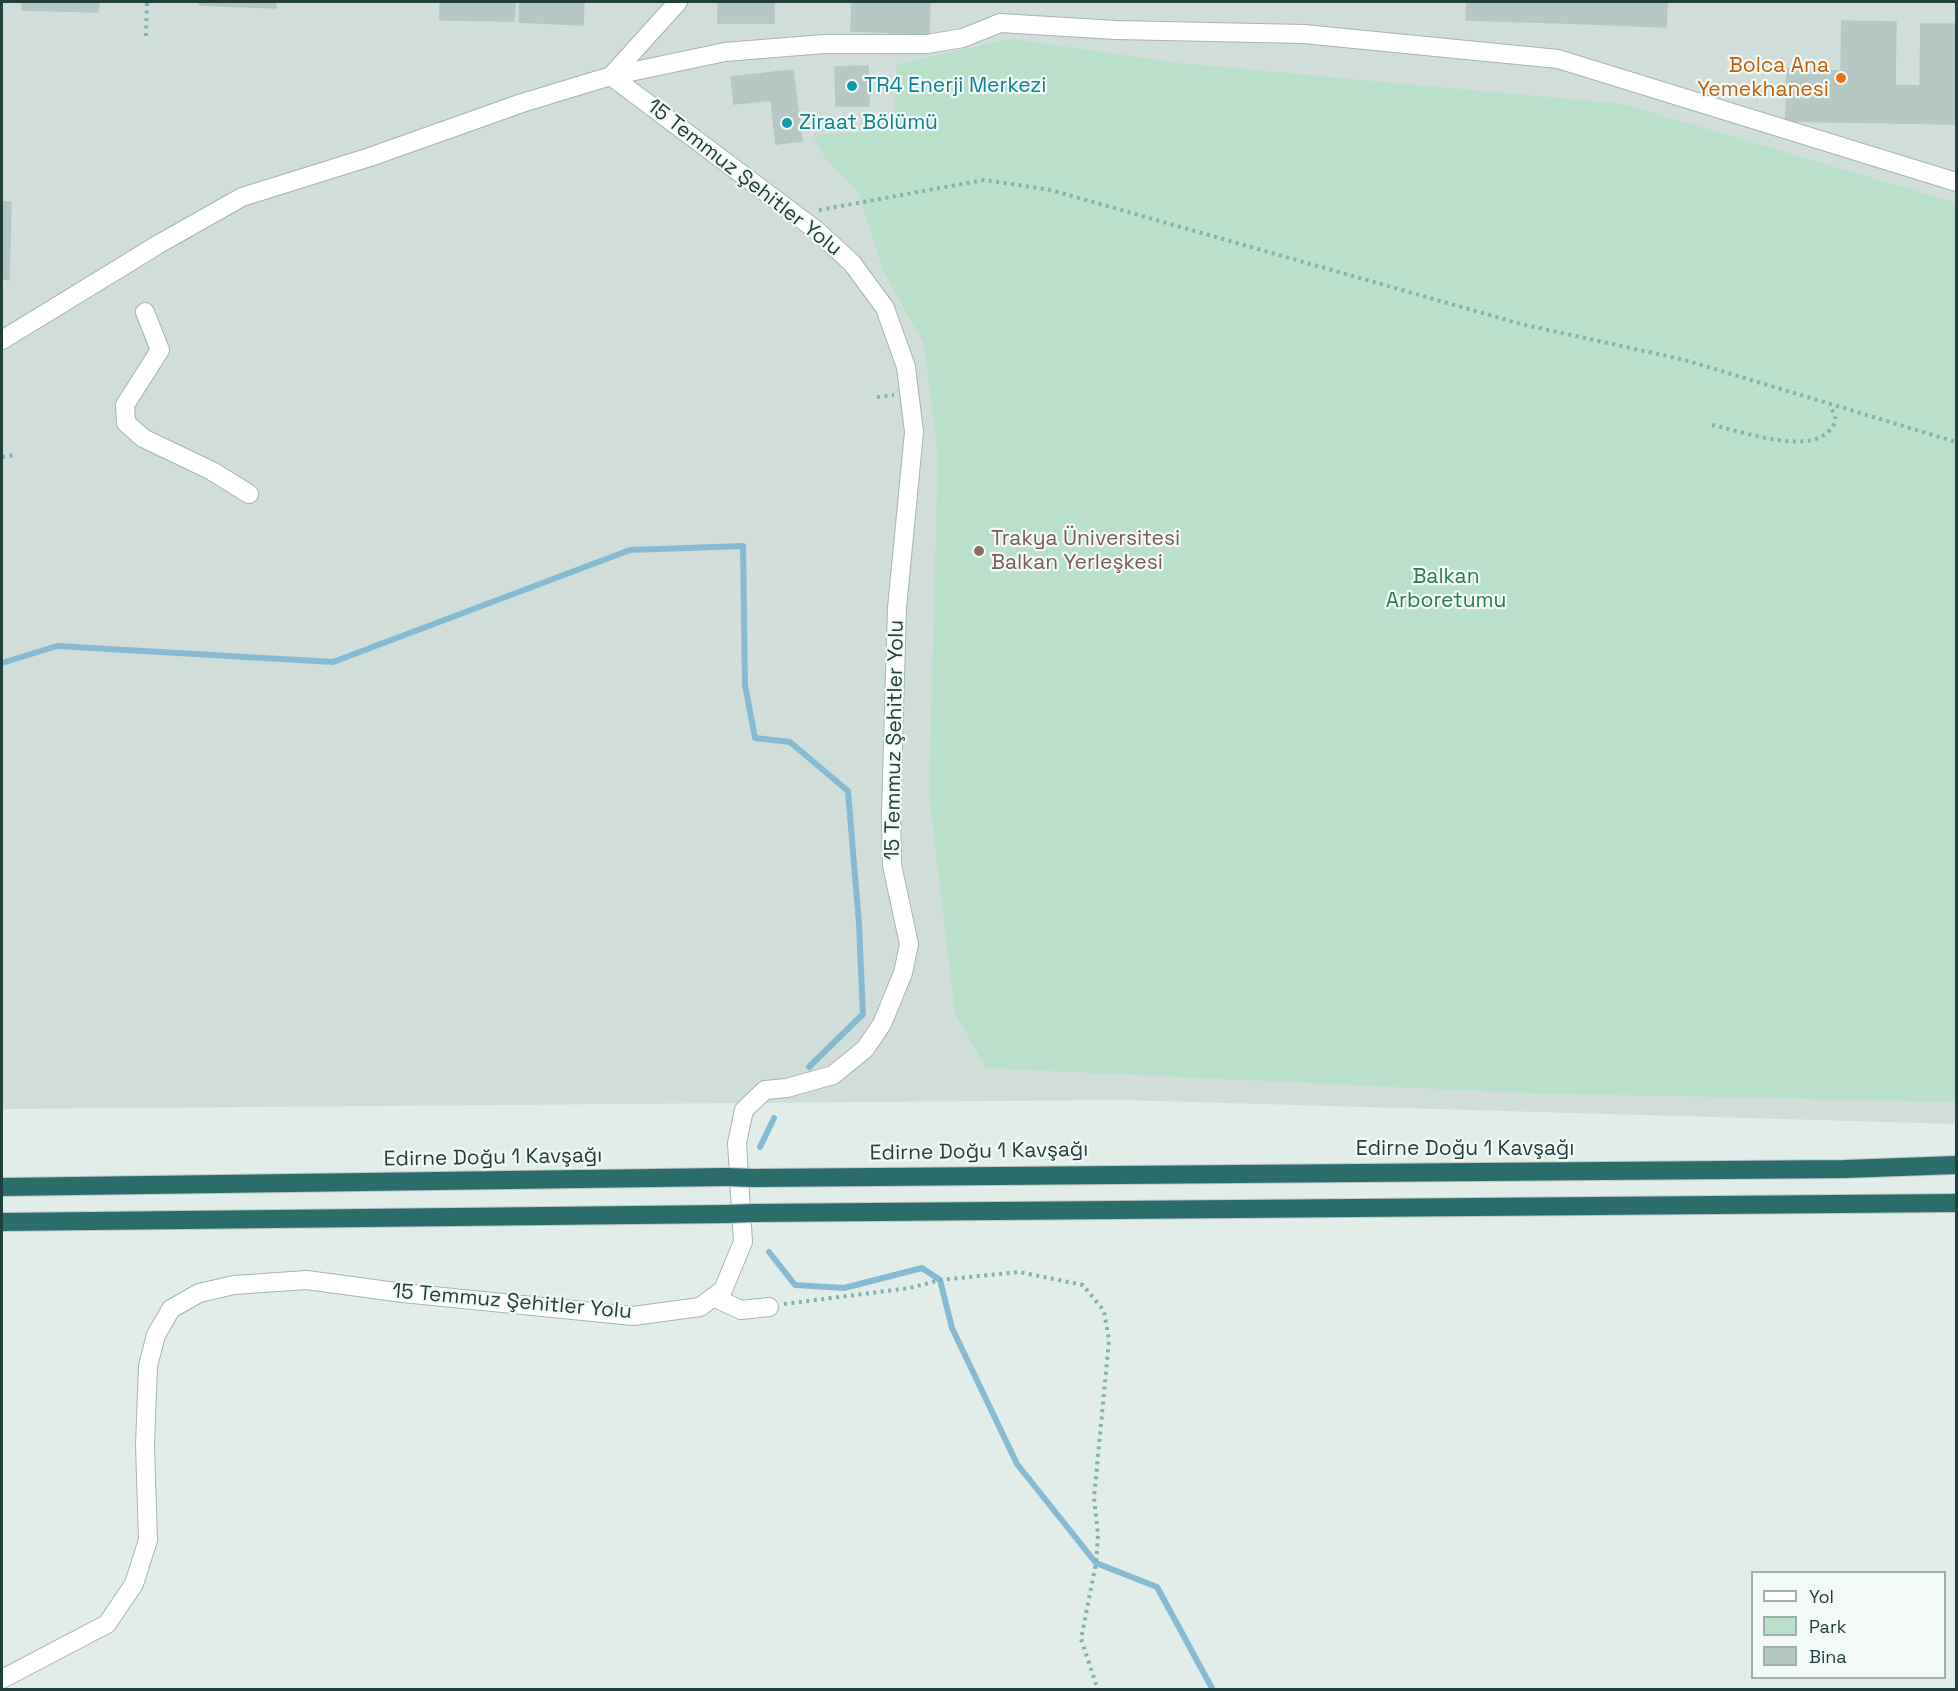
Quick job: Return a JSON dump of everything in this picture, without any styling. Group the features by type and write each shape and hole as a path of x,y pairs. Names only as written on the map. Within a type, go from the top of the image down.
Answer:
{"highway":[{"name":"Edirne Doğu 1 Kavşağı","path":"2,1188 726,1177 1834,1169 1956,1165"},
{"path":"2,1222 1956,1203"}],"street":[{"path":"611,76 678,2"},
{"path":"2,340 159,244 242,197 370,158 522,103 611,76 725,52 824,44 927,44 963,38 1000,23 1116,30 1304,34 1558,59 1956,182"},
{"name":"15 Temmuz Şehitler Yolu","path":"2,1679 107,1624 134,1584 148,1540 145,1445 148,1366 156,1335 171,1309 199,1293 234,1285 307,1280 403,1293 633,1316 700,1306 723,1290 742,1242 737,1143 744,1110 765,1090 787,1088 833,1075 865,1049 882,1024 903,973 909,944 892,865 891,814 897,608 914,432 906,367 885,308 852,263 794,214 611,76"},
{"path":"145,312 160,350 125,405 126,423 142,438 212,471 249,494"},
{"path":"713,1297 741,1310 769,1307"}],"path":[{"path":"146,36 147,2"},
{"path":"794,214 984,180 1051,190 1521,324 1685,360 1956,442"},
{"path":"1712,425 1805,442 1823,437 1834,425 1835,414 1826,404"},
{"path":"2,456 14,455"},
{"path":"769,1307 816,1298 910,1288 940,1280 994,1272 1019,1272 1083,1285 1104,1311 1109,1340 1094,1498 1098,1535 1096,1563 1081,1638 1098,1689"}],"shaded area":[{"name":"Trakya Üniversitesi Balkan Yerleşkesi","path":"2,2 1956,2 1956,1124 1122,1100 2,1109"}],"green space":[{"name":"Balkan Arboretumu","path":"1011,39 1178,63 1623,104 1956,203 1956,1102 1526,1093 986,1068 955,1013 929,795 938,455 924,344 883,270 858,192 825,158 813,135 893,130 897,64"}],"building":[{"path":"22,2 99,2 98,12 22,10"},
{"path":"199,2 276,2 276,8 199,5"},
{"path":"440,2 515,2 514,21 440,20"},
{"path":"520,2 584,2 583,25 519,22"},
{"path":"718,2 774,2 774,23 718,23"},
{"path":"852,2 930,2 929,34 851,31"},
{"path":"1467,2 1567,2 1566,23 1466,20"},
{"path":"1567,2 1667,2 1666,27 1566,23"},
{"name":"Bolca Ana Yemekhanesi","path":"1842,21 1896,22 1895,85 1920,86 1921,24 1956,24 1956,124 1786,121 1787,69 1841,71"},
{"name":"TR4 Enerji Merkezi","path":"868,66 869,106 836,106 835,67"},
{"name":"Ziraat Bölümü","path":"793,70 802,141 776,144 771,100 734,104 731,77"},
{"path":"2,202 11,202 9,280 2,279"}],"waterway":[{"path":"2,663 57,646 333,662 630,550 743,546 745,685 755,738 790,742 848,791 859,924 863,1014 809,1067"},
{"path":"760,1147 774,1118"},
{"path":"769,1252 795,1285 844,1288 922,1268 940,1280 952,1328 1017,1464 1096,1563 1157,1587 1213,1690"}],"place":[{"name":"Bolca Ana Yemekhanesi","path":"1841,78"},
{"name":"TR4 Enerji Merkezi","path":"852,86"},
{"name":"Ziraat Bölümü","path":"787,123"},
{"name":"Trakya Üniversitesi Balkan Yerleşkesi","path":"979,551"}]}
